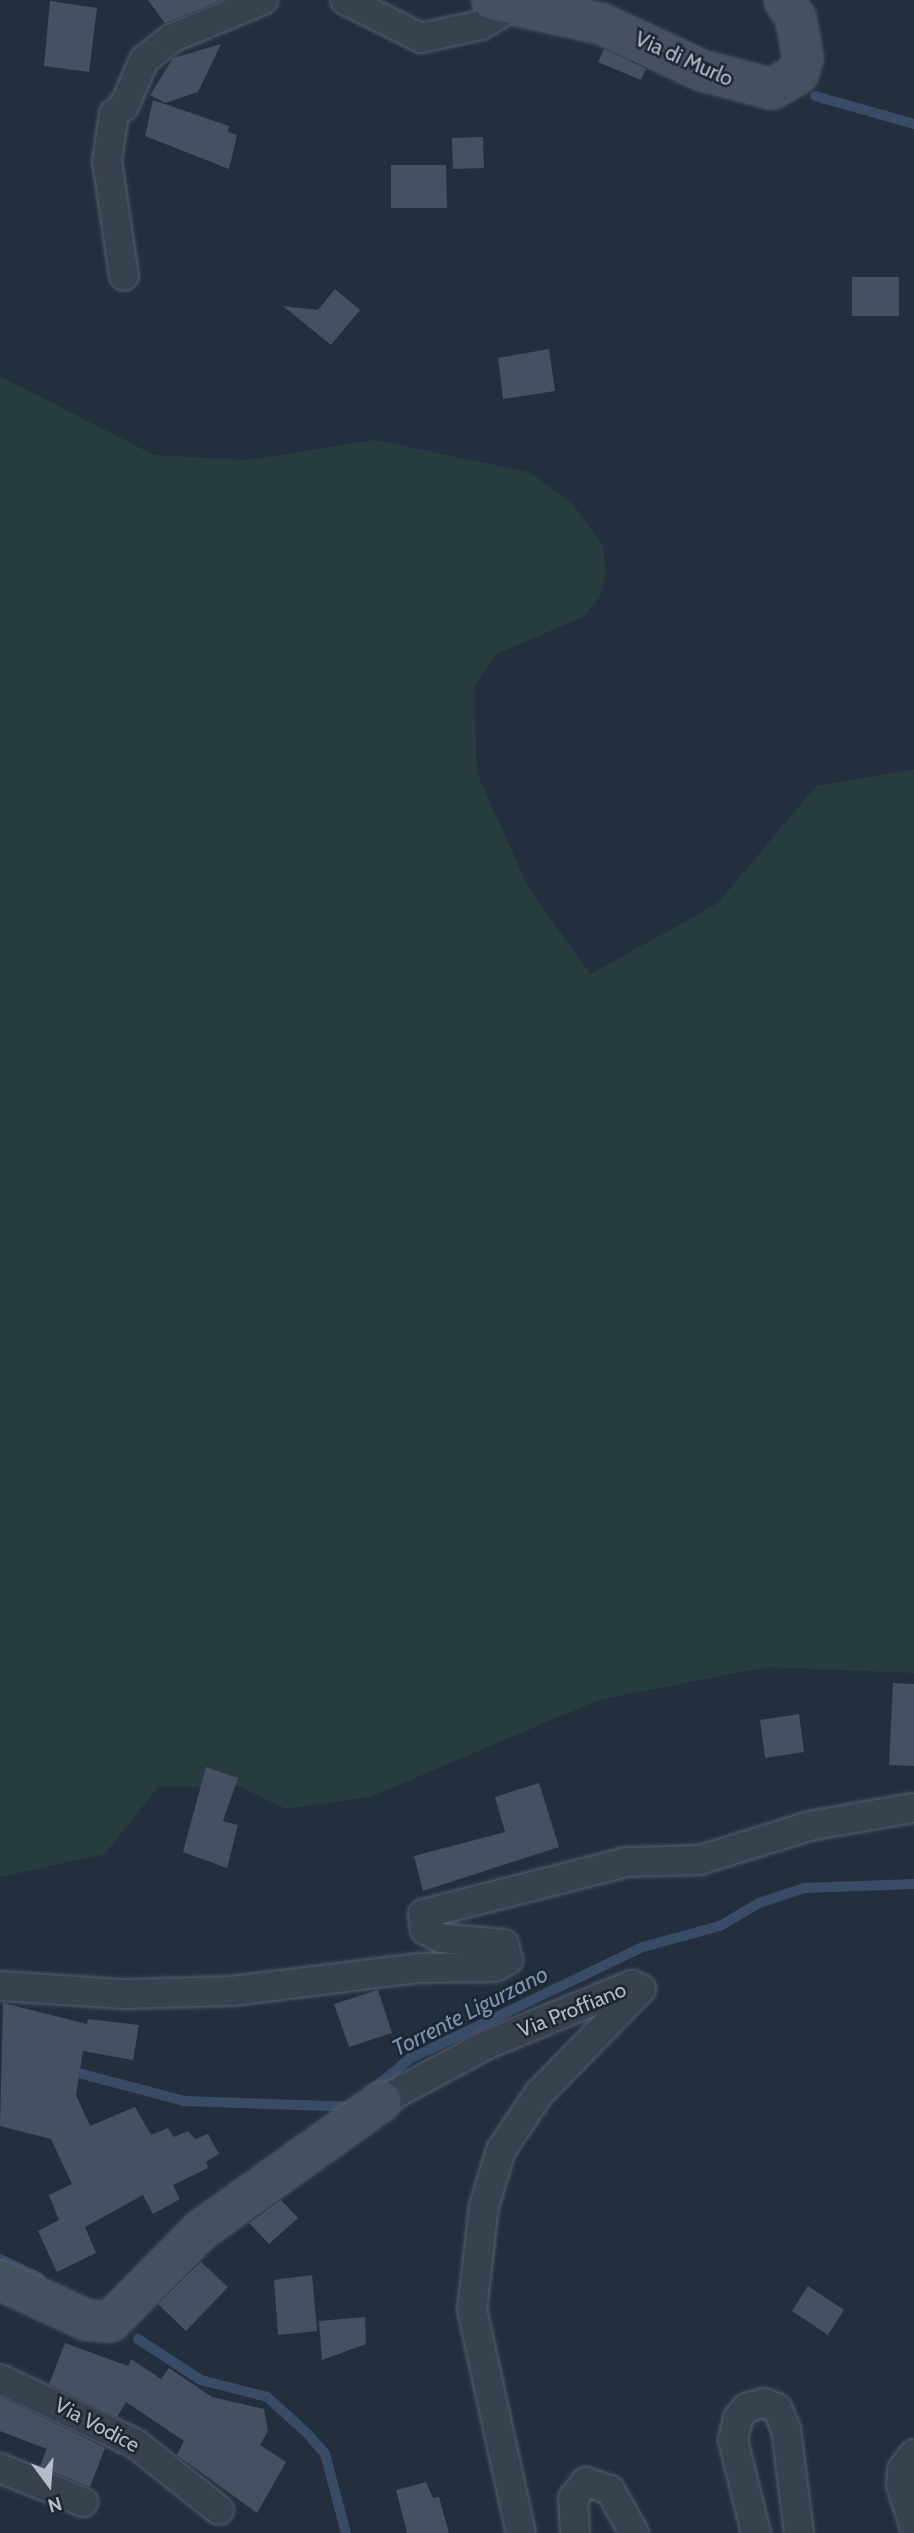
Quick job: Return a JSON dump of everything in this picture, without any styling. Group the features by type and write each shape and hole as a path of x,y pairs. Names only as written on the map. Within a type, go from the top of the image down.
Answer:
{"street":[{"path":"124,276 107,161 114,114 153,53 172,38 262,0"},
{"path":"345,0 421,38 481,25 501,4"},
{"name":"Via di Murlo","path":"501,4 603,24 738,85 772,89 798,74 803,58 796,19 784,0"},
{"path":"0,1986 123,1994 232,1992 420,1968 495,1967 508,1960 504,1944 441,1938 425,1930 423,1914 627,1862 700,1860 809,1826 912,1808"},
{"name":"Via Proffiano","path":"0,2280 86,2320 110,2322 201,2230 382,2101 488,2044 632,1985 641,1989 538,2095 501,2150 484,2206 472,2309 522,2533"},
{"name":"Via Vodice","path":"0,2379 136,2444 219,2510"},
{"path":"755,2533 733,2440 738,2418 747,2408 764,2403 777,2408 786,2429 799,2533"},
{"path":"914,2454 902,2470 901,2484 914,2525"},
{"path":"0,2468 83,2502"},
{"path":"575,2533 573,2498 580,2485 594,2482 618,2499 634,2533"}],"green space":[{"path":"0,376 154,455 247,460 375,440 529,472 572,503 603,546 606,574 600,597 583,617 496,654 474,688 477,773 528,887 590,974 717,904 816,786 914,769 914,1673 766,1667 599,1700 370,1797 286,1809 238,1786 158,1787 105,1854 0,1877"}],"building":[{"path":"148,0 220,0 165,23"},
{"path":"50,1 97,8 89,72 44,66"},
{"path":"221,44 198,92 165,103 150,95 173,58"},
{"path":"604,49 646,69 641,80 598,62"},
{"path":"153,100 229,126 228,132 237,135 229,169 145,136"},
{"path":"483,137 484,168 453,169 452,138"},
{"path":"391,165 446,165 447,208 391,208"},
{"path":"852,277 899,277 899,316 852,316"},
{"path":"335,289 360,310 331,345 283,306 318,310"},
{"path":"549,349 555,391 503,399 498,358"},
{"path":"893,1683 914,1684 914,1766 889,1765"},
{"path":"799,1714 804,1752 765,1758 760,1720"},
{"path":"206,1767 238,1778 223,1821 238,1825 227,1868 183,1852"},
{"path":"539,1783 559,1847 423,1891 414,1856 505,1832 495,1797"},
{"path":"378,1990 392,2033 349,2047 334,2004"},
{"path":"3,2003 87,2024 88,2019 139,2025 133,2060 83,2051 76,2095 90,2126 135,2107 151,2135 168,2128 174,2137 188,2131 195,2139 208,2134 219,2154 206,2162 208,2168 173,2185 180,2199 153,2214 143,2195 85,2227 96,2253 57,2272 38,2231 59,2220 49,2195 72,2184 51,2139 0,2126"},
{"path":"281,2200 298,2218 269,2244 249,2223"},
{"path":"201,2262 228,2287 186,2331 158,2304"},
{"path":"312,2275 317,2331 278,2335 274,2280"},
{"path":"808,2286 844,2310 828,2335 792,2311"},
{"path":"365,2317 366,2344 322,2360 319,2321"},
{"path":"65,2343 128,2366 131,2359 161,2379 169,2368 212,2397 264,2409 268,2431 260,2445 286,2462 257,2513 177,2455 184,2441 126,2402 117,2417 49,2384"},
{"path":"0,2397 105,2448 90,2487 40,2466 47,2449 0,2431"},
{"path":"426,2482 433,2498 439,2497 449,2533 407,2533 396,2490"}],"waterway":[{"path":"815,96 914,124"},
{"name":"Torrente Ligurzano","path":"372,2090 409,2059 643,1947 720,1926 759,1903 804,1888 914,1884"},
{"name":"Torrente Ligurzano","path":"67,2070 184,2101 352,2107"},
{"name":"Torrente Ligurzano","path":"0,2259 40,2278"},
{"name":"Torrente Ligurzano","path":"138,2339 201,2380 267,2397 307,2433 325,2454 346,2533"}]}
